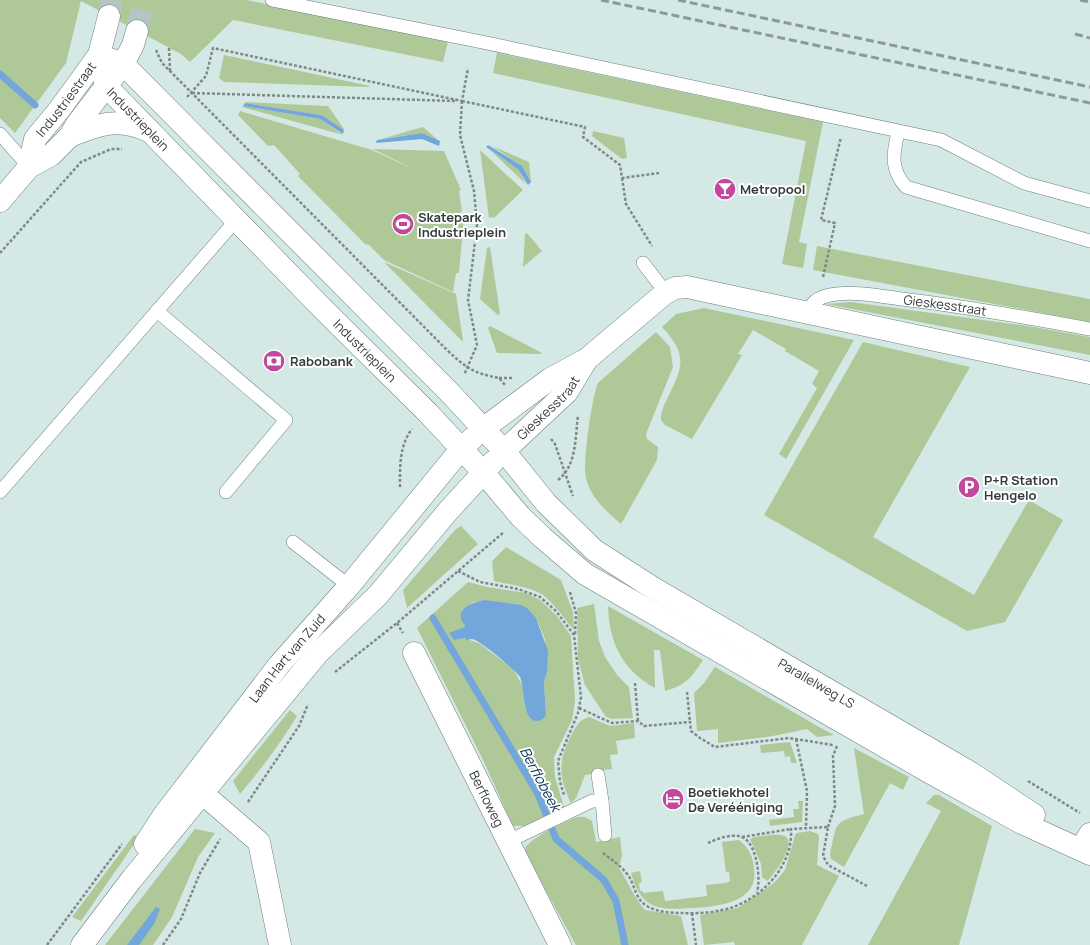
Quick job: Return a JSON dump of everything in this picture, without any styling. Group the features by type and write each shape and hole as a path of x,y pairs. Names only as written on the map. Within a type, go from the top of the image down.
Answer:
{"main road":[{"path":"99,55 109,16"},
{"name":"Industriestraat","path":"0,201 29,167 51,155 70,136 77,124 123,64 131,50 137,31"},
{"name":"Industrieplein","path":"99,55 123,64 445,387 484,428 540,496 556,513"},
{"name":"Industrieplein","path":"99,55 106,86 322,308 462,448 520,516 543,538"},
{"name":"Industriestraat","path":"29,167 35,139 59,110 99,55"},
{"name":"Industriestraat","path":"70,136 101,123 120,122 136,125 152,132"},
{"name":"Gieskesstraat","path":"462,448 484,428 550,379 587,360 651,303 676,288 688,287 1090,373"},
{"name":"Gieskesstraat","path":"483,472 567,392 587,360"},
{"name":"Laan Hart van Zuid","path":"131,880 142,849 164,815 279,665 349,586 462,448"},
{"name":"Laan Hart van Zuid","path":"82,945 131,880 318,653 378,595 483,472"},
{"name":"Parallelweg LS","path":"556,513 594,550 625,570 814,683 1086,838"},
{"name":"Parallelweg LS","path":"543,538 585,574 929,772 1022,823 1086,838"},
{"name":"Berfloweg","path":"414,653 560,945"},
{"path":"202,793 259,842 280,945"}],"lane":[{"path":"272,0 482,42 941,140 1024,183 1090,201"},
{"path":"898,132 894,155 895,171 906,187 1090,241"},
{"path":"0,134 29,167"},
{"path":"0,492 236,219"},
{"path":"643,263 666,293"},
{"name":"Gieskesstraat","path":"808,313 810,306 817,299 830,295 851,294 941,304 1090,329"},
{"path":"157,311 286,420 226,492"},
{"path":"293,542 349,586"},
{"path":"598,775 605,835"},
{"path":"508,842 592,801 602,801"}],"path":[{"path":"157,44 158,56 170,71 447,350 467,369 499,378 520,402"},
{"path":"170,48 170,71"},
{"path":"171,113 206,76 213,48 585,127 583,136 620,165 626,204 654,249"},
{"path":"467,369 477,346 468,300 477,225 474,191 460,134 462,101 468,68"},
{"path":"191,92 462,101"},
{"path":"823,276 835,223 821,220 845,120"},
{"path":"0,253 81,162 110,149 124,148 141,143 152,132"},
{"path":"622,178 659,173"},
{"path":"540,496 565,475 573,458 579,409"},
{"path":"536,421 555,444 573,497"},
{"path":"331,675 397,623 504,532 520,516"},
{"path":"568,588 576,613 574,641"},
{"path":"635,683 638,720 644,726 690,722"},
{"path":"687,692 691,731 715,747 781,739 796,739 839,745 836,747 833,756 835,806 828,827 823,856 828,865 867,886"},
{"path":"163,945 187,908 200,874 217,842 252,798 299,726 309,701"},
{"path":"579,708 612,722 638,720"},
{"path":"796,739 807,791 806,827"},
{"path":"1026,780 1086,838"},
{"path":"796,828 828,827"},
{"path":"708,843 721,837 741,837 791,829"},
{"path":"741,837 749,845 756,860 759,877 757,893"},
{"path":"692,914 696,945"}],"green space":[{"path":"0,0 247,0 448,42 443,62 233,20 190,62 181,54 81,1 66,63 15,133 0,118"},
{"path":"497,53 823,122 799,242 807,244 803,268 782,264 806,141 493,73"},
{"path":"224,55 370,86 224,82 219,78"},
{"path":"245,103 328,106 344,129 341,130 321,115"},
{"path":"242,107 320,119 343,135"},
{"name":"Skatepark Industrieplein","path":"240,111 372,150 417,171 373,149 444,151 461,190 459,191 462,211 458,215 464,216 459,273 456,273 453,292 384,260 368,244 366,245 298,176 300,174 274,145 268,146 238,115"},
{"path":"423,127 438,140 422,133 381,139"},
{"path":"593,131 624,138 627,158 622,159 592,136"},
{"path":"492,146 529,162 531,182 522,166"},
{"path":"480,150 523,190 495,217 489,218"},
{"path":"490,150 518,169 526,184"},
{"path":"527,233 542,251 523,267 525,234"},
{"path":"817,246 1090,299 1090,322 813,270"},
{"path":"490,247 500,314 498,315 480,299 487,248"},
{"path":"384,262 456,294 463,341 462,341"},
{"path":"851,302 1028,326 1090,337 1090,355 826,304"},
{"path":"704,308 854,340 786,459 779,454 817,388 812,384 819,371 785,351 786,349 753,330 738,354 742,355 692,439 665,425 661,420 663,408 680,368 679,353 676,345 662,327 676,314"},
{"path":"490,326 542,353 497,353 488,328"},
{"path":"656,332 670,347 673,367 646,434 647,439 658,447 657,460 621,524 595,498 586,478 586,446 593,402 598,383"},
{"path":"863,342 970,367 873,537 974,595 1029,500 1063,520 1005,622 967,631 764,515"},
{"path":"461,526 478,544 407,608 403,590 455,530"},
{"path":"506,547 561,580 573,612 574,630 543,595 526,588 494,581 492,561"},
{"path":"468,582 487,587 526,593 540,600 557,616 571,636 575,701 572,720 554,757 555,777 564,807 528,826 513,826 484,762 417,628","holes":["485,600 496,602 536,618 545,639 547,672 544,682 546,715 525,708 523,686 513,669 479,643 450,634 465,627 463,610 473,602"]},
{"path":"594,604 599,641 605,657 617,675 629,687 633,718 612,719 606,717 585,685 578,659 577,608"},
{"path":"608,606 703,660 695,672 687,680 672,689 665,691 660,650 654,650 655,688 634,673 620,654 611,631"},
{"path":"715,667 834,735 817,737 807,729 773,736 718,743 718,729 697,731 694,693 704,683"},
{"path":"290,710 297,716 270,756 240,794 233,781"},
{"path":"589,717 610,726 634,723 635,738 616,741 618,754 610,755 612,769 604,770 603,773 585,775 576,798 571,803 562,776 562,760 567,743 575,728 581,721"},
{"path":"790,742 797,763 791,763 790,756 785,757 784,751 761,753 760,745"},
{"path":"854,748 909,777 903,790 890,783 844,867 831,859 830,854 835,830 841,822 846,819 864,814"},
{"path":"934,795 939,795 992,826 959,945 868,945 941,811 926,803"},
{"path":"798,801 803,801 802,822 770,826 769,820 794,817 793,809 799,809"},
{"path":"577,817 585,817 592,821 596,842 620,837 622,856 619,868 638,900 645,910 681,916 688,945 576,945 525,853 526,846 538,837 550,829"},
{"path":"195,829 215,833 198,857 172,917 153,945 105,945"},
{"path":"810,831 818,834 819,837 817,865 839,876 802,945 735,945 734,942 704,945 700,915 738,908 774,883 785,870 795,835 797,833"},
{"path":"134,835 139,837 81,921 72,917"},
{"path":"770,835 785,836 788,841 788,846 779,867 767,881 762,877 761,864 750,839"},
{"path":"739,840 748,849 753,860 754,880 750,889 743,896 734,901 712,906 679,909 661,908 650,904 645,900 636,887 631,873 640,871 642,882 639,883 640,891 643,891 643,893 663,891 665,901 707,896 706,885 726,883 730,881 729,872 726,872 722,842"}],"water":[{"path":"245,103 321,115 344,130 343,134 320,119 243,106"},
{"path":"422,133 440,141 439,146 422,139 376,143 377,140"},
{"path":"488,145 522,166 531,182 528,185 518,169 486,147"},
{"path":"485,600 521,605 527,608 536,618 548,651 547,672 544,682 546,715 541,720 536,721 531,719 528,715 522,682 520,677 512,668 476,641 472,639 466,640 465,638 454,640 449,633 465,627 461,619 461,615 462,611 468,605"},
{"path":"156,907 160,909 154,924 139,945 127,945"}],"waterway":[{"name":"Berflobeek","path":"0,74 35,105"},
{"name":"Berflobeek","path":"433,618 538,794 556,839 604,880 616,901 625,945"}],"tunnel":[{"path":"109,16 112,0"},
{"path":"137,31 144,0"}],"railway":[{"path":"601,0 1090,103"},
{"path":"678,0 1090,87"},
{"path":"1080,0 1090,2"},
{"path":"1075,34 1090,38"}],"place":[{"name":"Metropool","path":"725,189"},
{"name":"Skatepark Industrieplein","path":"403,224"},
{"name":"Rabobank","path":"274,361"},
{"name":"P+R Station Hengelo","path":"969,487"},
{"name":"Boetiekhotel De Verééniging","path":"673,799"}]}
